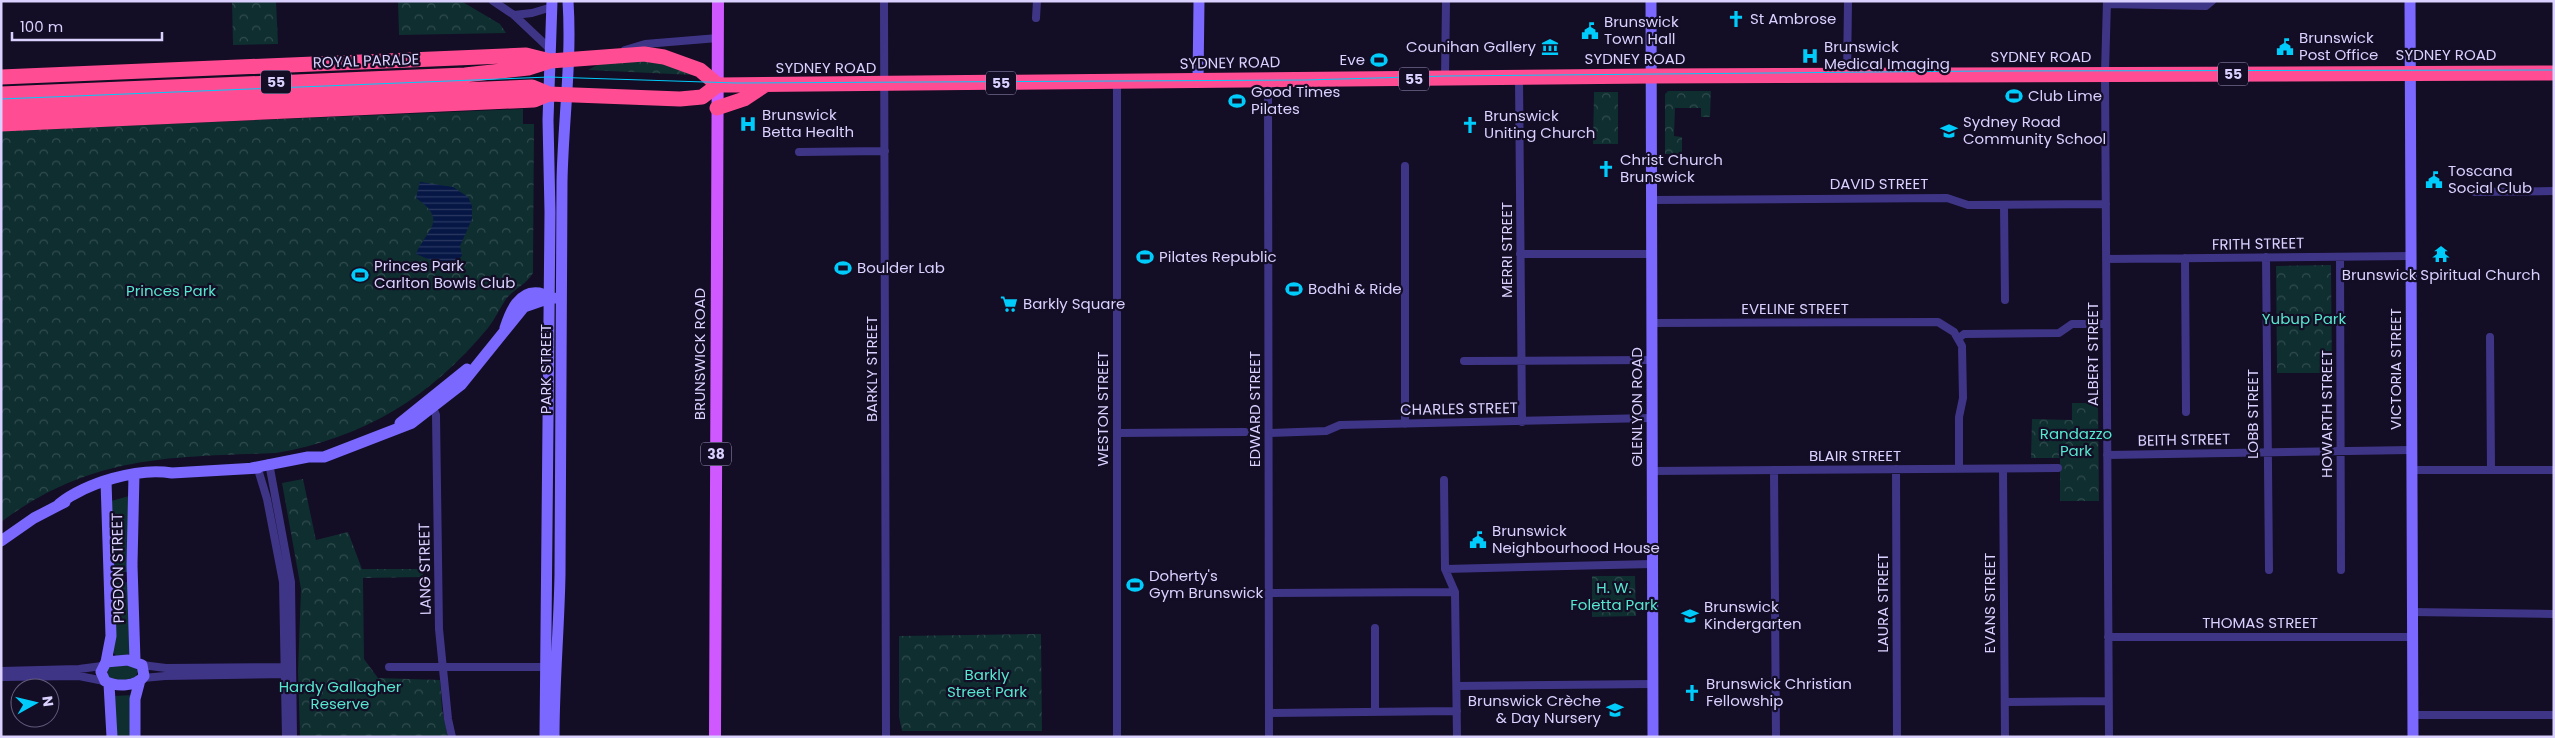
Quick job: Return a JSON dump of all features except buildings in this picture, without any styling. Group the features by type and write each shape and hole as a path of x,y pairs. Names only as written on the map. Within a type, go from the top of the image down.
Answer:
{"highway":[{"name":"ROYAL PARADE","path":"1,77 526,55 550,55 569,59 614,54 644,54 664,57 700,70 718,85"},
{"name":"ROYAL PARADE","path":"1,94 498,72 528,68 550,55"},
{"path":"402,61 402,77"},
{"path":"262,66 266,105"},
{"path":"116,72 116,89"},
{"name":"SYDNEY ROAD","path":"718,85 884,85 1651,76 2554,73"},
{"name":"55","path":"1,110 150,110 403,100 532,87 548,94 680,99 702,97 718,85"},
{"path":"717,108 744,99 765,85"},
{"name":"55","path":"1,124 150,110"}],"main road":[{"name":"BRUNSWICK ROAD","path":"715,737 718,1"}],"street":[{"path":"493,1 514,15 550,55"},
{"name":"PARK STREET","path":"545,737 550,667 556,212 562,182 564,119 568,94 568,1"},
{"name":"BARKLY STREET","path":"884,1 886,737"},
{"path":"1036,18 1037,1"},
{"path":"1198,81 1199,1"},
{"path":"1446,1 1446,78"},
{"name":"GLENLYON ROAD","path":"1651,1 1650,200 1653,737"},
{"path":"1847,76 1848,1"},
{"path":"2107,3 2206,6 2212,1"},
{"name":"VICTORIA STREET","path":"2410,1 2408,73 2413,737"},
{"name":"ALBERT STREET","path":"2107,3 2105,74 2109,737"},
{"path":"514,15 532,14 552,4"},
{"name":"PARK STREET","path":"552,4 548,94 548,160 556,212"},
{"name":"ROYAL PARADE","path":"614,54 645,44 718,38"},
{"name":"MERRI STREET","path":"1519,78 1522,422"},
{"name":"EDWARD STREET","path":"1268,80 1269,737"},
{"name":"WESTON STREET","path":"1117,82 1117,737"},
{"path":"799,152 885,151"},
{"path":"1405,166 1405,424"},
{"path":"550,182 562,182"},
{"path":"2475,192 2554,191"},
{"name":"DAVID STREET","path":"1650,200 1947,198 1968,205 2106,204"},
{"path":"2004,205 2005,300"},
{"path":"1520,254 1651,254"},
{"name":"FRITH STREET","path":"2106,259 2410,256"},
{"name":"LOBB STREET","path":"2266,257 2268,570"},
{"name":"HOWARTH STREET","path":"2340,257 2342,570"},
{"path":"2185,258 2186,412"},
{"path":"1,542 34,518 59,504 106,485 134,478 162,477 172,473 308,465 317,459 386,433 432,404 485,354 504,330 509,315 522,298 533,293 555,298"},
{"name":"EVELINE STREET","path":"1651,323 1938,322 1959,338"},
{"path":"1959,469 1959,417 1963,398 1962,346 1959,338 1964,334 2059,334 2072,324 2106,324"},
{"path":"2490,337 2491,470"},
{"path":"1464,361 1651,360"},
{"name":"LANG STREET","path":"432,404 436,415 440,629 448,720 452,737"},
{"name":"CHARLES STREET","path":"1269,433 1326,431 1340,425 1651,418"},
{"path":"1117,433 1245,432"},
{"name":"BEITH STREET","path":"2107,455 2411,450"},
{"path":"270,466 291,582 286,737"},
{"path":"256,468 267,499 283,582 293,737"},
{"name":"BLAIR STREET","path":"1652,471 2058,468"},
{"name":"LAURA STREET","path":"1896,469 1898,737"},
{"name":"EVANS STREET","path":"2003,469 2005,737"},
{"path":"1774,470 1776,737"},
{"path":"2412,470 2554,470"},
{"name":"PIGDON STREET","path":"134,478 132,500 132,576 139,663 144,672 135,699 135,737"},
{"path":"1444,480 1445,569 1455,592 1457,737"},
{"name":"PIGDON STREET","path":"106,485 110,577 110,636 101,672 107,682 112,737"},
{"path":"1445,569 1652,564"},
{"path":"110,577 132,576"},
{"path":"1269,593 1455,592"},
{"path":"2412,612 2554,614"},
{"path":"1375,628 1375,712"},
{"name":"THOMAS STREET","path":"2108,637 2412,637"},
{"path":"1,671 79,669 104,664 139,663 166,668 288,670"},
{"path":"389,667 550,667"},
{"name":"PARK STREET","path":"550,667 554,737"},
{"path":"1,677 79,676 121,685 160,676 288,670"},
{"path":"1456,686 1652,684"},
{"path":"2005,702 2108,701"},
{"path":"1269,713 1457,711"},
{"path":"2413,715 2554,715"}],"green space":[{"path":"232,1 276,1 278,44 233,45"},
{"path":"398,1 461,1 500,24 506,33 399,35"},
{"path":"625,59 668,64 693,75 588,70 599,64"},
{"path":"1668,91 1711,91 1710,117 1701,117 1701,108 1675,108 1674,136 1682,137 1682,154 1665,154 1665,94"},
{"path":"1594,92 1618,92 1618,144 1593,144"},
{"name":"Princes Park","path":"523,109 523,124 534,124 533,273 527,281 506,299 488,328 466,353 419,394 394,411 367,425 338,437 308,446 276,453 166,459 132,464 99,472 67,484 34,500 1,522 1,131"},
{"name":"Yubup Park","path":"2331,265 2332,373 2277,373 2276,266"},
{"name":"Randazzo Park","path":"2072,403 2098,403 2099,501 2060,501 2060,458 2031,458 2032,419 2072,420"},
{"name":"Hardy Gallagher Reserve","path":"303,479 316,540 348,532 362,569 423,569 423,577 363,578 364,659 378,678 440,680 442,709 448,737 300,737 298,671 301,589 282,483"},
{"path":"129,496 127,572 114,572 111,501"},
{"name":"H. W. Foletta Park","path":"1592,576 1635,576 1636,616 1592,617"},
{"path":"128,582 130,654 116,656 113,652 114,583"},
{"name":"Barkly Street Park","path":"1041,634 1042,731 902,731 899,717 899,636"},
{"path":"130,665 138,670 136,677 115,680 108,677 108,668"},
{"path":"133,695 132,737 114,737 113,696"}],"water":[{"path":"420,182 453,187 468,197 472,206 472,219 460,246 462,256 447,267 416,254 432,226 433,220 432,213 416,198"}],"tram line":[{"path":"1,99 549,77 736,83 1306,80 1445,76 1984,71 2554,70"}],"place":[{"name":"St Ambrose","path":"1736,19"},
{"name":"Brunswick Town Hall","path":"1590,31"},
{"name":"Counihan Gallery","path":"1550,47"},
{"name":"Brunswick Post Office","path":"2285,47"},
{"name":"Brunswick Medical Imaging","path":"1810,56"},
{"name":"Eve","path":"1379,60"},
{"name":"Club Lime","path":"2014,96"},
{"name":"Good Times Pilates","path":"1237,101"},
{"name":"Brunswick Betta Health","path":"748,124"},
{"name":"Brunswick Uniting Church","path":"1470,125"},
{"name":"Sydney Road Community School","path":"1949,131"},
{"name":"Christ Church Brunswick","path":"1606,169"},
{"name":"Toscana Social Club","path":"2434,180"},
{"name":"Brunswick Spiritual Church","path":"2441,254"},
{"name":"Pilates Republic","path":"1145,257"},
{"name":"Boulder Lab","path":"843,268"},
{"name":"Princes Park Carlton Bowls Club","path":"360,275"},
{"name":"Bodhi & Ride","path":"1294,289"},
{"name":"Barkly Square","path":"1009,304"},
{"name":"Brunswick Neighbourhood House","path":"1478,540"},
{"name":"Doherty's Gym Brunswick","path":"1135,585"},
{"name":"Brunswick Kindergarten","path":"1690,616"},
{"name":"Brunswick Christian Fellowship","path":"1692,693"},
{"name":"Brunswick Crèche & Day Nursery","path":"1615,710"}]}
